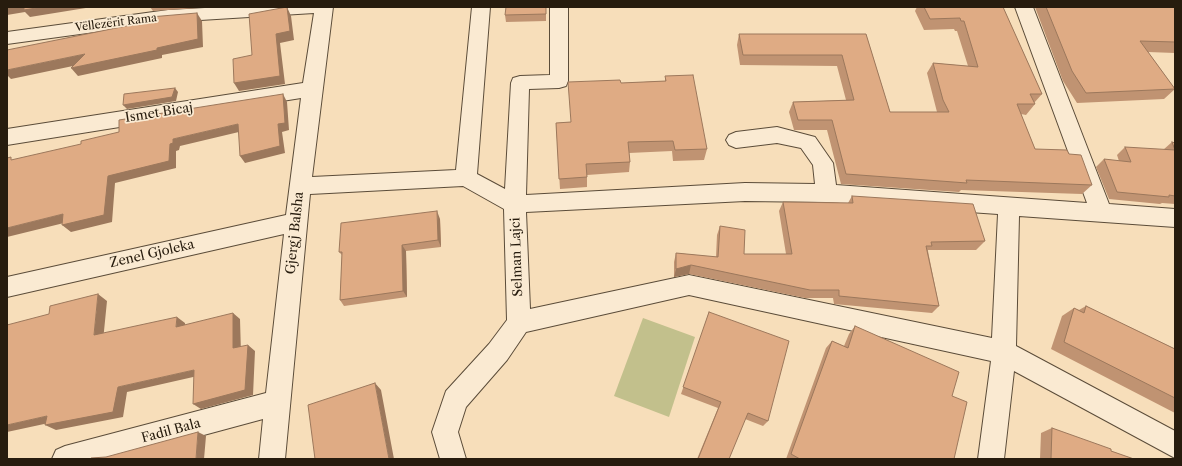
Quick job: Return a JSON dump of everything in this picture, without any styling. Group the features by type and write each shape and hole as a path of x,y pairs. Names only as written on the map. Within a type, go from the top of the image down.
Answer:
{"street":[{"name":"Vëllezërit Rama","path":"7,38 168,16 323,7"},
{"name":"Gjergj Balsha","path":"272,459 300,186 323,7"},
{"path":"300,186 466,178 481,7"},
{"path":"559,7 559,81 520,83 515,204 745,192 826,193 1175,218"},
{"path":"1024,7 1102,212"},
{"name":"Ismet Bicaj","path":"7,137 312,89"},
{"path":"736,140 777,135 808,142 823,163 826,193"},
{"name":"Selman Lajci","path":"466,178 515,204 519,323"},
{"path":"991,459 1004,352 1009,205"},
{"name":"Zenel Gjoleka","path":"7,287 296,222"},
{"path":"454,459 445,432 455,400 498,352 519,323 689,285 1004,352 1175,444"},
{"name":"Fadil Bala","path":"65,459 277,403"}],"shaded area":[{"path":"643,318 695,337 669,417 614,396"}],"building":[{"path":"24,7 42,7 24,10"},
{"path":"287,7 290,31 276,34 280,76 234,83 233,59 252,55 249,14"},
{"path":"506,7 546,7 546,14 505,15"},
{"path":"924,7 1003,7 1042,94 1030,94 1035,104 1017,104 1035,149 1067,150 1069,154 1081,155 1092,185 966,180 967,183 846,174 832,120 798,120 793,102 854,100 842,55 743,55 739,34 866,34 890,112 949,112 943,100 933,63 978,67 964,21 961,21 960,18 930,19"},
{"path":"1046,7 1175,7 1175,42 1140,41 1175,89 1086,93 1072,71"},
{"path":"197,13 198,39 157,48 157,50 71,68 85,54 7,70 7,50 151,21 150,17"},
{"path":"693,75 707,149 675,150 673,141 628,142 630,162 586,164 587,177 559,179 556,123 571,122 568,82 620,80 621,83 666,81 665,76"},
{"path":"175,88 172,97 123,105 124,94"},
{"path":"283,94 285,123 278,124 280,146 240,156 238,124 173,139 173,143 170,144 169,161 108,176 104,215 62,225 63,214 7,228 7,158 11,157 11,160 81,144 81,141 119,132 119,120"},
{"path":"1172,142 1175,143 1175,150"},
{"path":"1125,147 1175,150 1175,196 1169,195 1169,197 1117,192 1104,159 1131,162"},
{"path":"852,196 973,204 985,241 931,242 932,246 926,246 939,306 839,296 839,290 810,290 691,265 676,269 676,253 718,257 720,226 745,230 744,254 792,254 783,202 853,203"},
{"path":"437,211 438,240 402,245 403,291 340,300 342,252 339,252 341,223"},
{"path":"98,294 94,335 177,317 176,327 233,313 233,348 248,345 245,390 193,404 194,370 118,387 113,412 45,425 47,416 7,425 7,325 49,314 50,306"},
{"path":"1086,306 1175,349 1175,398 1064,342 1074,308 1084,313"},
{"path":"709,312 789,341 768,421 748,413 729,459 698,459 721,402 683,387"},
{"path":"855,326 959,372 952,396 967,402 954,459 800,459 791,454 832,341 848,348"},
{"path":"375,383 389,459 315,459 308,405"},
{"path":"1052,428 1111,449 1111,451 1134,459 1051,459"},
{"path":"198,432 196,459 91,459 106,457"}]}
